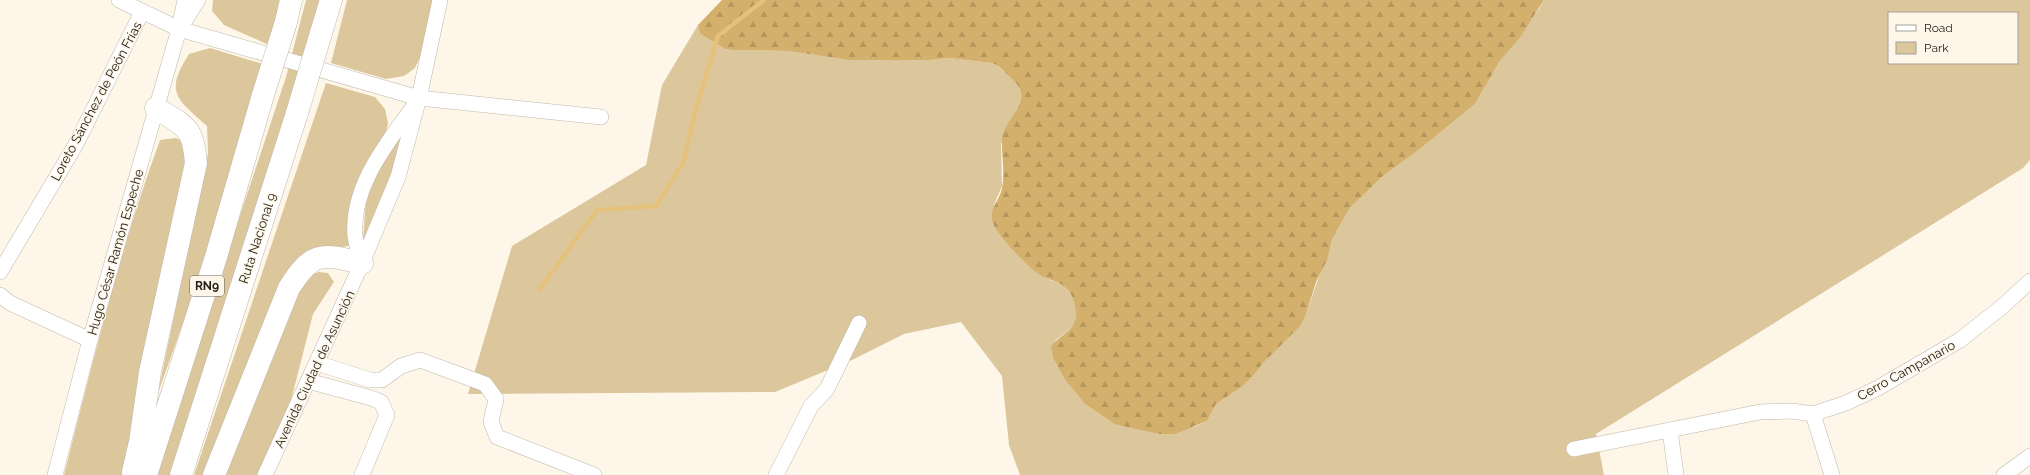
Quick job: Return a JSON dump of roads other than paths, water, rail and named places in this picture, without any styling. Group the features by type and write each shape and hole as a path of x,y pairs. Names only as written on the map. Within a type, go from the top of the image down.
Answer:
{"highway":[{"name":"RN9","path":"146,475 216,257 263,95 286,22 291,0"},
{"name":"Ruta Nacional 9","path":"181,475 297,113 331,0"},
{"path":"132,475 140,442 150,372 196,163 192,135 185,127 156,108"},
{"path":"214,475 289,288 301,269 314,260 326,256 362,263"}],"street":[{"path":"119,0 179,29 419,98 601,117"},
{"name":"Hugo César Ramón Espeche","path":"55,475 90,340 186,0"},
{"name":"Hugo César Ramón Espeche","path":"179,29 198,0"},
{"name":"Avenida Ciudad de Asunción","path":"265,475 362,263 398,177 419,98 440,0"},
{"name":"Loreto Sánchez de Peón Frías","path":"0,272 75,146 142,12"},
{"name":"Avenida Ciudad de Asunción","path":"362,263 355,236 357,207 368,176 419,98"},
{"name":"Cerro Campanario","path":"1574,449 1760,412 1792,411 1813,414 1846,403 1878,388 1960,340 1998,310 2030,281"},
{"path":"0,294 10,303 90,340"},
{"path":"776,475 811,406 827,389 859,323"},
{"path":"317,362 370,380 382,380 401,366 420,360 485,384 496,399 491,422 497,437 594,475"},
{"path":"308,381 381,402 387,415 362,475"},
{"path":"1813,414 1832,475"},
{"path":"1670,430 1676,475"},
{"path":"2004,475 2030,456"}],"waterway":[{"path":"540,289 597,210 656,206 683,163 697,105 718,36 764,0"}]}
